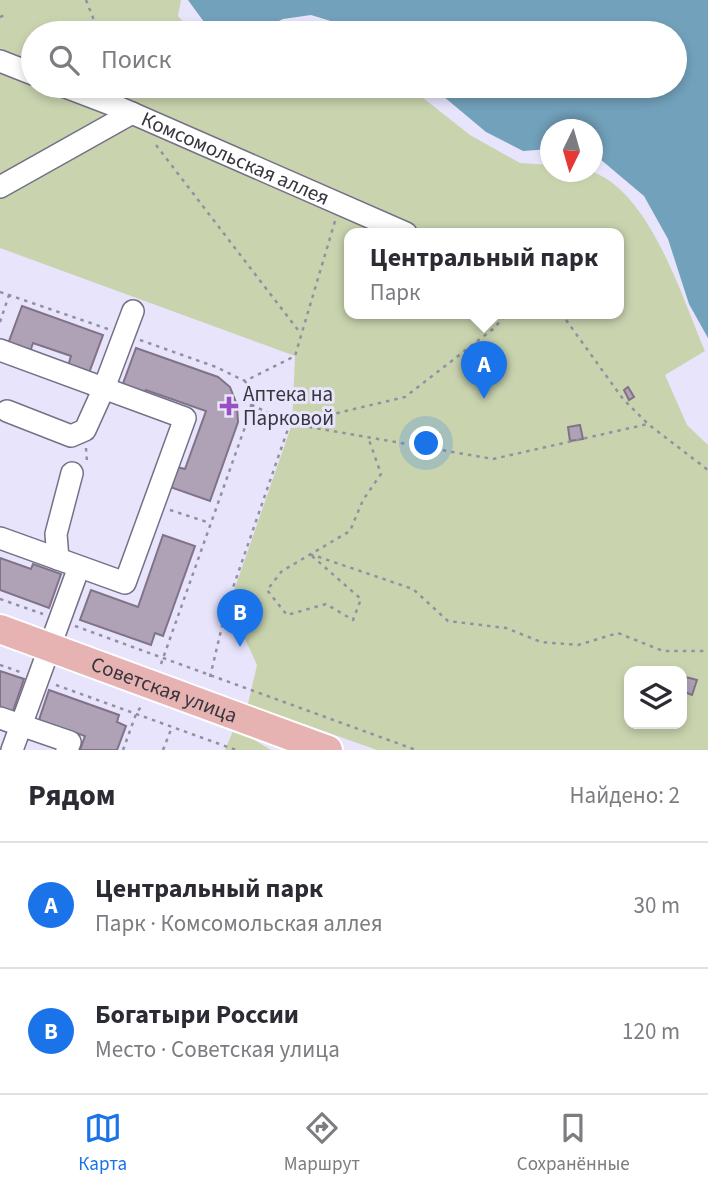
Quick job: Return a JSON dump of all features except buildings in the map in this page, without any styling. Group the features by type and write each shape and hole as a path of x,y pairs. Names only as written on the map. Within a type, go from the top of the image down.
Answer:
{"main road":[{"name":"Советская улица","path":"0,629 56,634 153,685 328,750"}],"street":[{"path":"0,61 21,69"},
{"name":"Комсомольская аллея","path":"94,98 395,228"},
{"path":"0,187 132,113"},
{"path":"7,411 71,436 85,430 133,311"},
{"path":"0,350 185,418 125,583 0,538"},
{"path":"58,559 55,534 72,473"},
{"path":"12,750 79,566"},
{"path":"0,718 70,742 67,750"}],"path":[{"path":"86,0 94,21"},
{"path":"0,17 7,14"},
{"path":"132,113 302,334"},
{"path":"123,750 136,714 153,685 253,405 251,392 245,381 295,356 340,204"},
{"path":"0,323 9,295"},
{"path":"502,319 405,397 292,424 493,459 648,424"},
{"path":"565,319 623,399 648,424 708,470"},
{"path":"210,677 227,605 290,423 253,405"},
{"path":"310,554 361,599 353,620 326,604 287,615 267,590 282,571 310,554 350,531 363,500 381,474 368,437"},
{"path":"153,504 212,523"},
{"path":"310,554 413,589 448,621 506,628 541,642 578,645 618,633 663,652 708,651"},
{"path":"0,599 56,634 163,658 416,750"},
{"path":"0,665 236,750"},
{"path":"163,750 172,727"}],"green space":[{"path":"0,0 181,0 178,16 182,21 21,21 21,98 423,98 470,135 520,163 540,164 540,182 603,182 603,178 614,184 632,202 662,250 705,351 665,375 687,425 708,445 708,750 377,750 248,704 257,665 229,605 292,424 295,356 0,248"},
{"path":"233,731 246,735 271,750 225,750"}],"water":[{"path":"188,0 708,0 708,338 689,304 668,239 644,196 603,162 603,119 540,119 540,150 523,151 486,132 445,98 687,98 687,21 331,21 311,15 279,21 203,21"}],"place":[{"name":"Центральный парк","path":"484,399"},
{"name":"Аптека на Парковой","path":"229,406"},
{"name":"Богатыри России","path":"240,647"}]}
